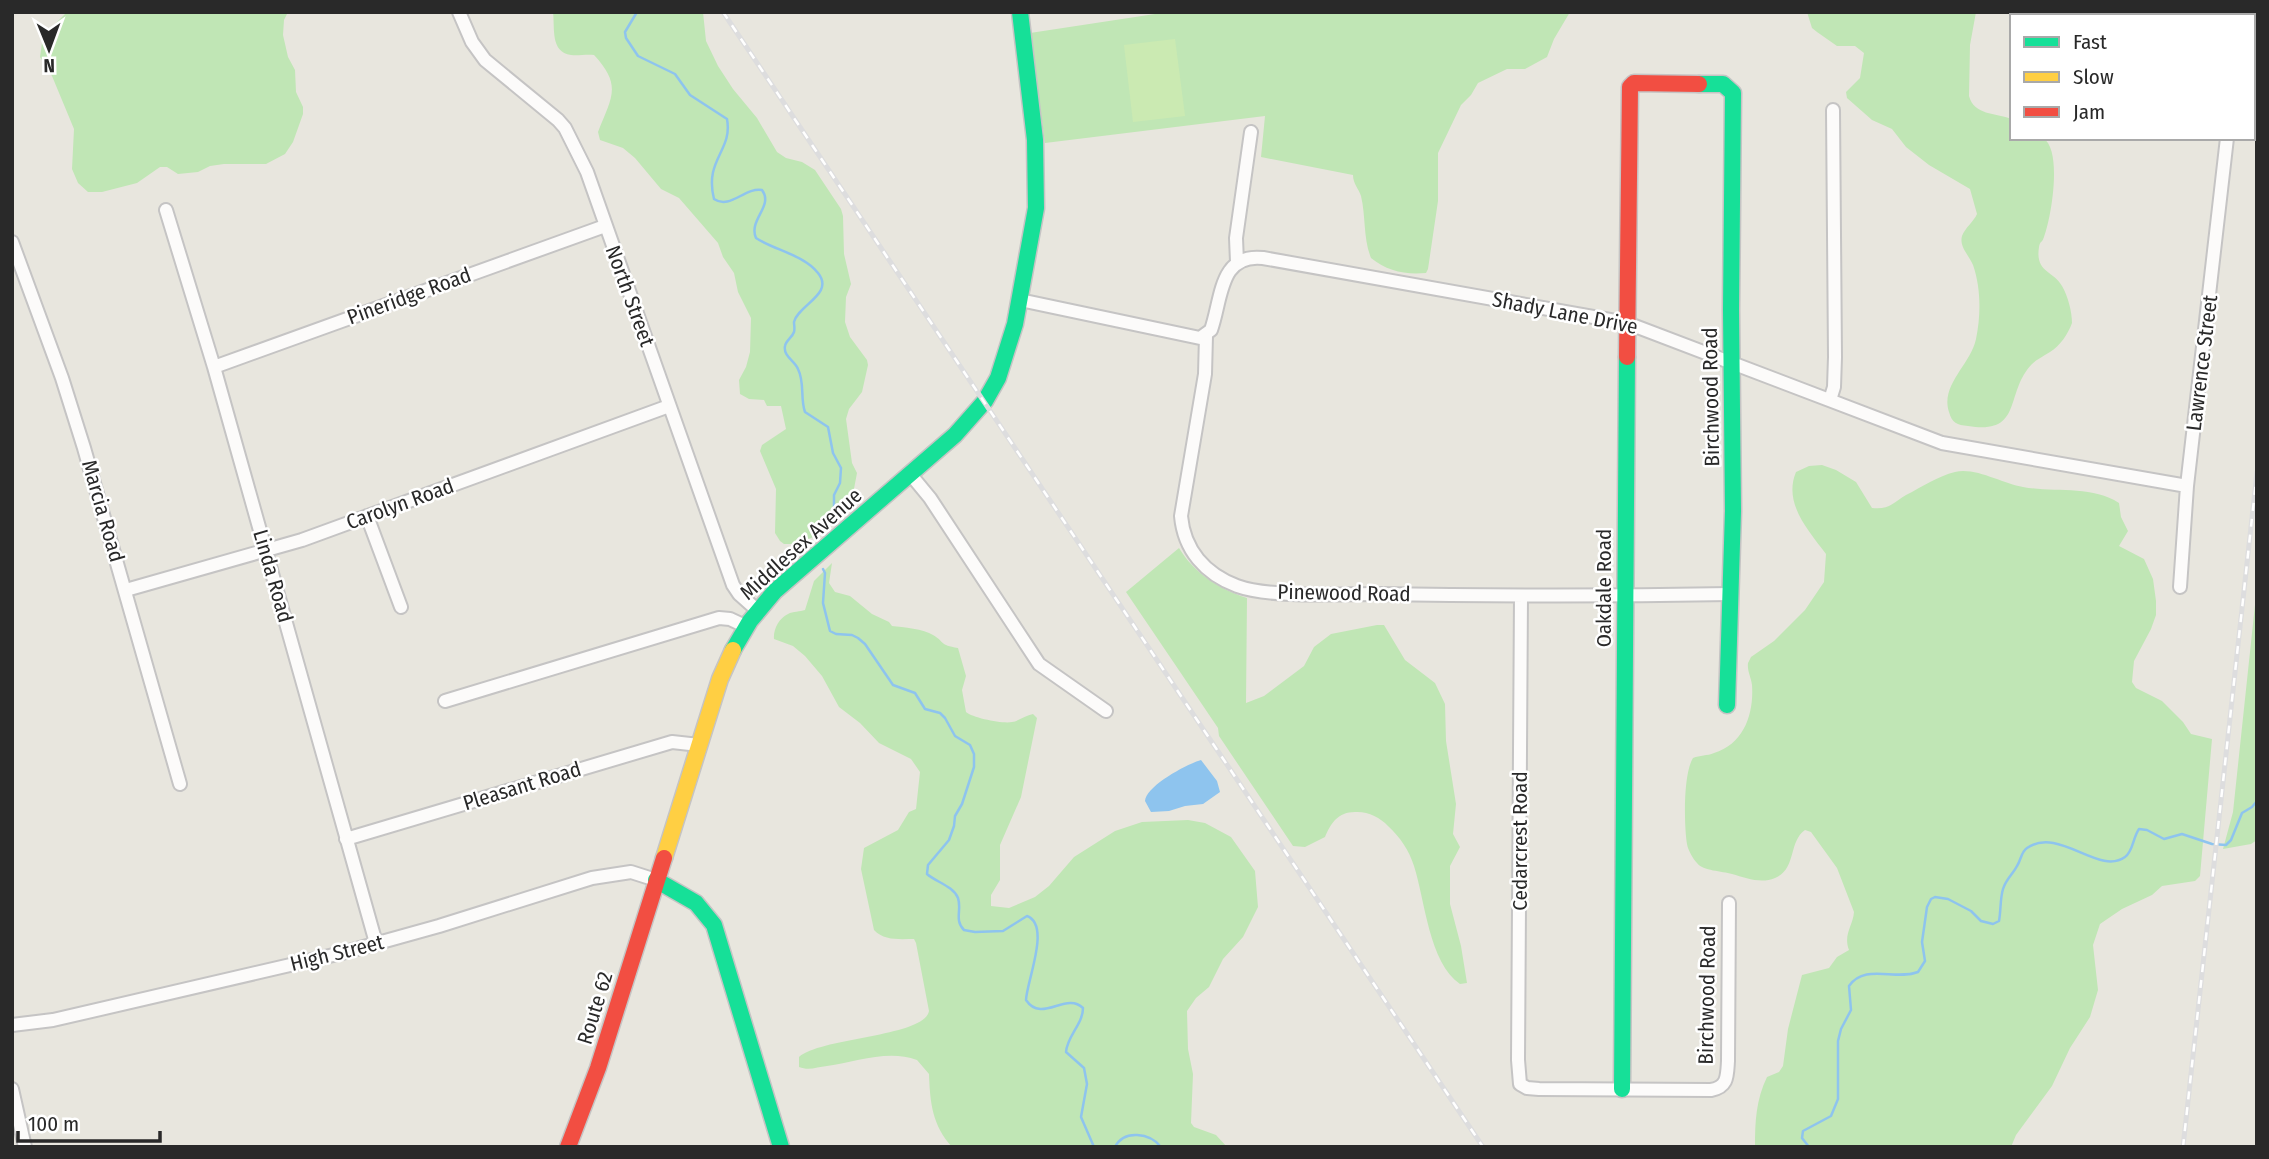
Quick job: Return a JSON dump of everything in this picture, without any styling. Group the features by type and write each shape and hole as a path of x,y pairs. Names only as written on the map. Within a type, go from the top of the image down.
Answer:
{"street":[{"name":"North Street","path":"459,12 472,42 485,60 558,120 582,161 733,585 757,610"},
{"name":"Middlesex Avenue","path":"656,880 720,679 745,626 757,610 797,572 955,435 990,393 998,378 1010,345 1034,224 1037,174 1020,12"},
{"name":"Birchwood Road","path":"1630,87 1637,83 1716,84 1732,90 1731,594 1727,705"},
{"name":"Oakdale Road","path":"1622,1089 1630,87"},
{"path":"1830,400 1834,387 1835,357 1833,110"},
{"path":"1020,300 1192,338 1206,336 1213,326 1228,274 1237,262 1236,238 1251,132"},
{"name":"Lawrence Street","path":"2180,587 2187,486 2227,140"},
{"name":"Linda Road","path":"166,210 214,367 376,943"},
{"name":"Pineridge Road","path":"214,367 605,226"},
{"name":"Marcia Road","path":"12,242 62,378 126,590 180,784"},
{"name":"Shady Lane Drive","path":"1237,262 1263,258 1627,323 1942,443 2187,486"},
{"name":"Pinewood Road","path":"1206,336 1205,374 1181,516 1185,541 1204,566 1236,586 1267,592 1521,596 1731,594"},
{"name":"Carolyn Road","path":"126,590 265,551 669,406"},
{"path":"911,475 930,498 1039,664 1106,711"},
{"path":"368,516 401,607"},
{"name":"Cedarcrest Road","path":"1521,596 1518,1079 1521,1085 1539,1089 1622,1089"},
{"path":"445,701 715,619 726,618 745,626"},
{"name":"Pleasant Road","path":"346,839 675,741 699,745"},
{"name":"High Street","path":"12,1025 53,1020 306,962 592,878 631,872 656,880"},
{"path":"656,880 695,901 708,914 714,925 781,1147"},
{"name":"Route 62","path":"568,1147 598,1068 656,880"},
{"name":"Birchwood Road","path":"1622,1089 1711,1090 1723,1086 1727,1079 1728,1061 1729,902"},
{"path":"12,1089 25,1147"}],"green space":[{"path":"67,12 288,12 284,20 283,35 288,57 295,70 296,92 303,107 293,142 285,154 266,164 224,164 210,166 198,172 178,174 167,167 160,167 137,183 102,192 88,192 78,183 72,169 74,129 52,76 40,57 42,43 48,31"},
{"path":"553,12 703,12 706,41 718,66 757,118 777,152 815,170 841,209 844,254 851,284 846,297 845,322 850,337 868,365 862,392 849,409 846,419 852,463 857,473 853,494 840,516 817,536 793,544 784,544 775,533 776,489 760,451 762,445 786,429 781,406 767,406 764,400 749,399 740,394 739,380 750,352 751,318 738,292 734,273 723,257 718,243 679,198 661,189 623,148 600,140 598,132 612,92 609,75 594,55 571,55 560,49 555,38"},
{"path":"1168,12 1570,12 1547,57 1525,69 1507,69 1478,83 1461,105 1438,153 1438,201 1428,269 1426,273 1404,273 1390,269 1371,258 1361,196 1353,175 1261,157 1265,116 1045,143 1030,33"},
{"path":"1807,12 1976,12 1970,45 1969,96 1972,102 1980,110 2010,118 2010,140 2045,140 2049,145 2053,156 2054,185 2050,216 2038,255 2042,267 2064,290 2072,323 2060,343 2034,362 2024,375 2010,409 1998,424 1986,427 1958,424 1950,416 1947,402 1952,384 1973,348 1979,321 1976,274 1961,240 1977,214 1970,189 1929,165 1906,147 1892,129 1872,120 1847,98 1846,92 1860,78 1864,53 1855,46 1837,46 1812,28"},
{"path":"1175,39 1185,116 1133,122 1124,45"},
{"path":"1822,465 1856,482 1872,508 1887,507 1936,479 1963,471 2023,487 2097,494 2119,503 2121,517 2128,531 2119,546 2144,559 2153,579 2156,601 2156,615 2151,629 2134,661 2132,682 2136,688 2162,701 2191,734 2212,739 2200,876 2195,881 2162,886 2152,895 2122,909 2100,924 2093,945 2098,990 2090,1017 2070,1048 2052,1086 2016,1135 2011,1147 1755,1147 1760,1094 1767,1077 1779,1072 1783,1066 1788,1029 1802,975 1829,968 1837,957 1849,950 1848,935 1854,912 1837,868 1811,832 1805,830 1796,841 1787,868 1775,878 1753,880 1700,866 1692,857 1687,844 1687,776 1693,758 1724,749 1740,735 1751,707 1752,685 1748,663 1751,657 1774,641 1805,610 1824,582 1826,554 1799,516 1793,495 1796,472 1809,466"},
{"path":"1179,548 1192,565 1208,579 1247,598 1246,703 1264,696 1304,666 1314,647 1331,634 1377,625 1384,625 1405,660 1435,683 1445,704 1446,741 1456,804 1453,834 1460,847 1450,866 1450,904 1467,983 1460,984 1441,961 1412,860 1404,844 1392,830 1373,815 1349,812 1336,819 1325,837 1305,847 1293,846 1219,736 1218,728 1126,592"},
{"path":"832,563 829,583 835,592 850,596 892,626 924,631 945,644 958,648 966,676 962,690 966,712 1002,722 1015,721 1033,714 1037,718 1021,797 1000,845 1000,880 991,895 991,906 1009,908 1035,897 1049,886 1074,857 1115,831 1142,822 1188,820 1205,823 1231,837 1255,871 1258,907 1243,937 1223,959 1209,987 1196,998 1187,1011 1188,1049 1193,1074 1191,1123 1194,1127 1216,1135 1227,1147 952,1147 945,1139 933,1113 929,1074 917,1060 883,1056 806,1069 799,1067 799,1057 811,1050 892,1032 923,1020 929,1011 916,943 914,939 887,938 874,930 861,869 864,848 898,830 909,812 916,809 920,772 911,759 879,743 860,723 839,707 822,676 805,656 793,646 774,639 782,618 805,610 814,581"},
{"path":"2257,586 2257,840 2251,844 2223,849 2233,812"}],"water":[{"path":"1201,760 1217,781 1220,792 1203,804 1151,812 1145,801 1152,789 1177,771"}],"waterway":[{"path":"637,12 625,32 638,56 675,74 690,95 727,119 726,139 713,174 714,199 726,202 762,190 765,202 755,225 756,238 805,262 822,280 819,293 797,316 794,332 785,350 800,374 805,412 828,427 833,453 841,468 840,483 834,495 834,521"},
{"path":"823,569 823,603 830,631 858,638 893,685 915,693 925,709 940,713 955,736 970,745 974,754 974,767 962,804 955,816 949,840 928,865 927,874 956,894 959,902 959,922 964,930 1003,931 1027,916 1034,921 1037,930 1036,954 1026,1000 1032,1007 1039,1009 1069,1003 1083,1008 1066,1052 1084,1068 1087,1084 1081,1117 1094,1147"},
{"path":"1809,1147 1802,1138 1803,1131 1831,1116 1838,1099 1838,1041 1851,1010 1849,986 1863,975 1918,972 1925,961 1922,942 1927,907 1931,899 1948,899 1971,911 1981,921 1993,924 1999,921 2004,885 2027,848 2039,843 2052,843 2103,861 2115,861 2128,855 2139,829 2164,839 2182,834 2212,844 2226,845 2231,840 2242,813 2257,801"},
{"path":"1115,1147 1124,1137 1131,1135 1144,1136 1161,1147"}],"railway":[{"path":"723,12 1483,1147"},
{"path":"2183,1147 2257,472"}],"traffic: fast":[{"path":"733,650 750,621 775,591 955,435 985,401 998,378 1015,324 1036,208 1035,140 1020,12"},
{"path":"1699,84 1723,84 1733,93 1733,511 1727,705"},
{"path":"1622,1089 1627,357"},
{"path":"656,880 696,903 714,925 781,1147"}],"traffic: slow":[{"path":"664,858 720,679 733,650"}],"traffic: jam":[{"path":"1627,357 1630,87 1634,83 1699,84"},
{"path":"568,1147 598,1068 664,858"}]}
